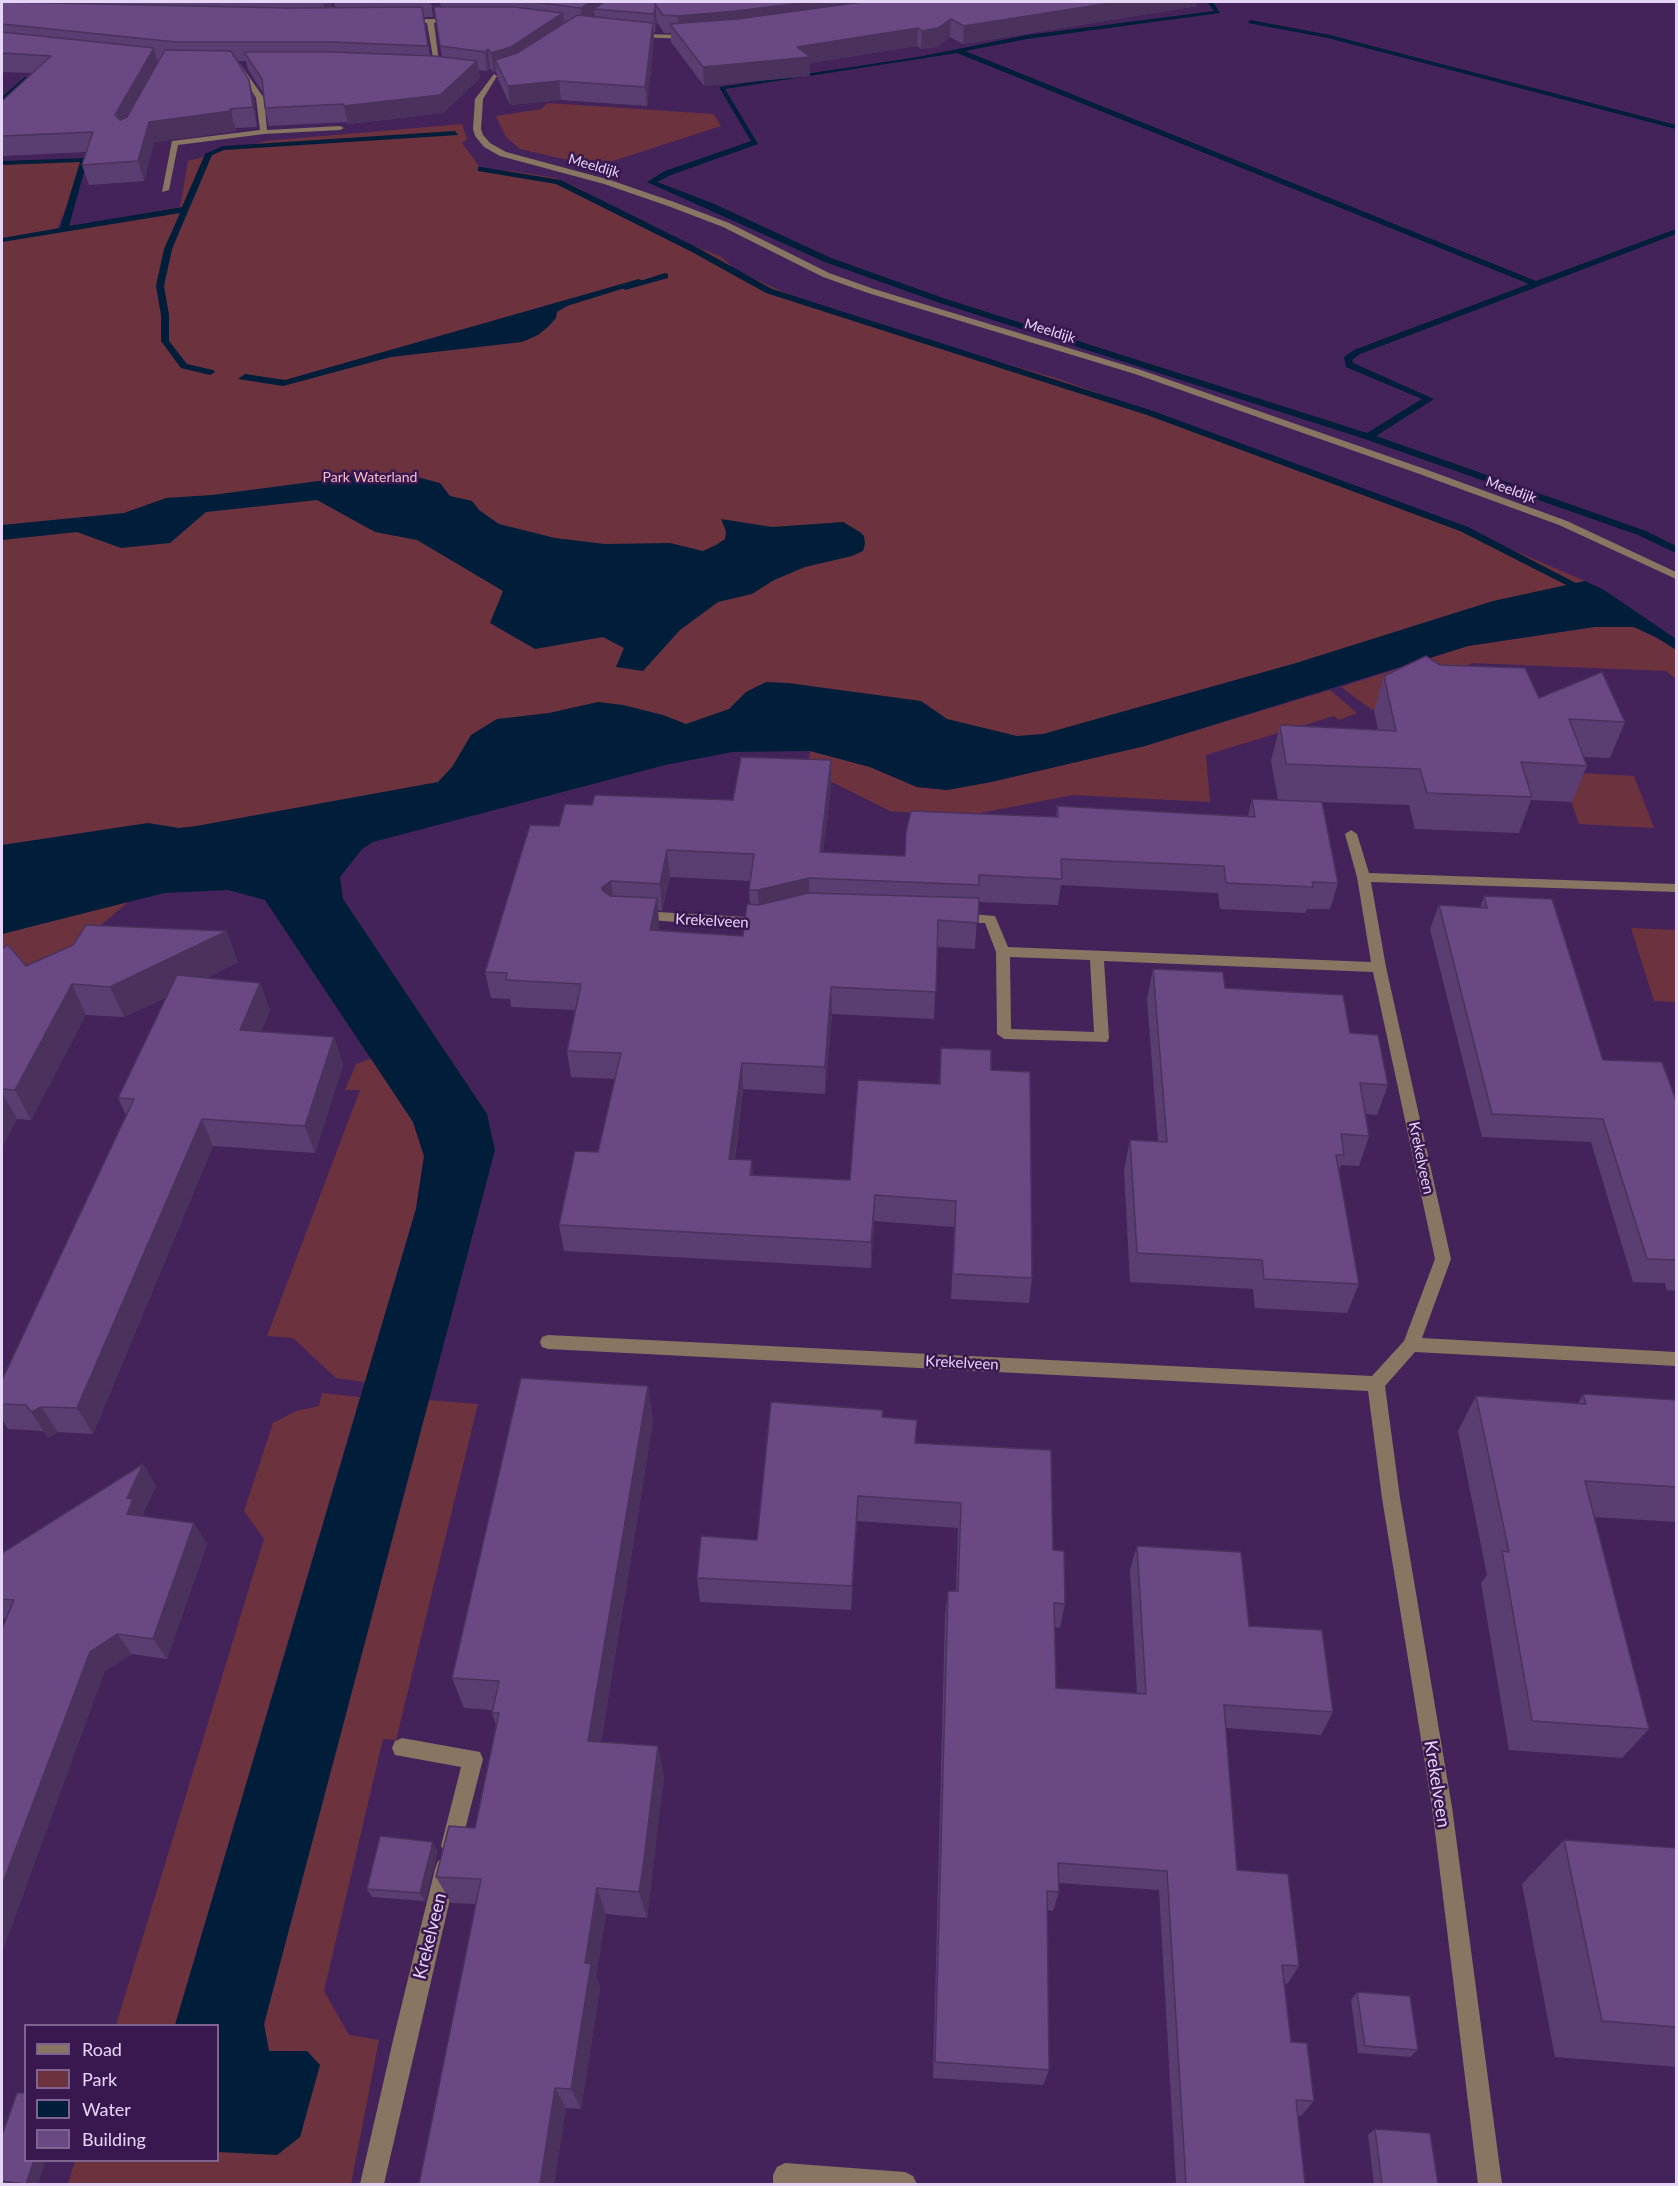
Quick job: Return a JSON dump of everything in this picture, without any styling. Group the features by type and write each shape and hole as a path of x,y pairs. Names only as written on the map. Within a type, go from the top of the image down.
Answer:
{"street":[{"path":"437,11 439,20"},
{"path":"396,21 461,21"},
{"path":"430,21 438,69"},
{"path":"632,36 699,37"},
{"path":"229,66 249,65"},
{"path":"240,66 260,98 264,132"},
{"path":"427,69 449,71"},
{"name":"Meeldijk","path":"482,75 497,75 479,99 477,129 479,136 487,145 503,154 607,182 671,204 726,225 826,274 871,291 1138,372 1418,470 1563,523 1677,576"},
{"path":"165,190 175,142 264,132 340,128"},
{"name":"Krekelveen","path":"1351,834 1364,877 1379,967 1443,1259 1412,1345 1376,1384"},
{"path":"1364,877 1677,888"},
{"name":"Krekelveen","path":"626,916 759,924 779,919"},
{"path":"945,918 990,920 1003,952 1004,1034 1102,1038 1097,956"},
{"path":"1003,952 1379,967"},
{"name":"Krekelveen","path":"548,1342 1376,1384"},
{"path":"1412,1345 1677,1359"},
{"name":"Krekelveen","path":"1376,1384 1393,1509 1442,1807 1490,2184"},
{"name":"Krekelveen","path":"372,2184 405,2036 474,1759 402,1748"},
{"path":"785,2184 785,2175 905,2184"}],"green space":[{"path":"548,103 714,114 721,126 613,161 568,160 520,149 506,137 496,116 541,109"},
{"name":"Park Waterland","path":"462,124 467,139 462,143 481,169 556,178 579,188 652,230 720,256 736,270 800,300 881,327 1059,379 1129,404 1464,529 1585,581 1009,757 846,729 527,768 2,901 2,163 83,159 85,163 57,229 180,207 188,161 208,156 223,148 266,141"},
{"path":"1594,627 1634,627 1670,645 1676,650 1676,679 1666,671 1472,663 1372,710 1341,687 1468,646"},
{"path":"1330,690 1357,713 1339,720 1334,716 1206,755 1210,802 1073,795 975,814 934,814 890,811 834,783 805,781 810,751 870,767 917,787 947,790 1144,746"},
{"path":"1561,772 1634,776 1654,828 1579,824"},
{"path":"129,901 78,945 2,990 2,934"},
{"path":"1631,928 1676,930 1676,1002 1654,1001"},
{"path":"373,1058 413,1122 424,1156 416,1209 365,1382 336,1378 293,1338 267,1336 360,1090 345,1090 356,1064"},
{"path":"322,1393 360,1397 175,2024 116,2024 264,1539 244,1511 273,1423 296,1411 319,1406"},
{"path":"429,1400 478,1404 396,1740 383,1739 324,1991 349,2035 379,2040 351,2184 68,2184 75,2162 219,2162 219,2152 230,2152 307,2051 269,2051 264,2024"}],"water":[{"path":"639,279 644,282 567,306 557,312 556,318 538,335 522,342 391,357 283,386 238,379 245,374 285,380"},
{"path":"402,473 440,483 450,496 472,501 479,510 499,524 555,538 605,544 670,543 703,551 725,539 726,531 721,519 772,527 843,522 864,536 865,544 863,551 852,556 805,567 774,580 752,594 718,602 680,630 643,671 616,667 624,648 603,637 535,649 490,623 503,591 417,540 375,532 317,500 206,512 170,543 121,548 77,532 2,540 2,525 124,513 166,498 212,495 357,476 380,479"},
{"path":"1585,581 1604,590 1676,639 1676,650 1634,627 1594,627 1468,646 1145,746 947,790 917,787 870,767 810,751 732,752 665,765 373,842 362,849 340,877 343,899 487,1114 495,1150 264,2024 269,2051 307,2051 320,2065 300,2137 277,2155 219,2152 219,2024 175,2024 416,1209 424,1156 413,1122 265,900 228,890 164,893 2,934 2,845 148,823 179,828 196,826 438,782 452,767 471,735 497,719 549,713 598,702 623,705 663,715 686,724 729,709 746,692 766,682 921,701 947,719 1017,736 1043,734 1296,663 1493,601"}],"building":[{"path":"2,2 288,8 422,7 428,46 332,42 176,42 2,24"},
{"path":"534,2 590,2 581,8"},
{"path":"604,2 808,2 678,16 663,15 655,4 654,14 594,9"},
{"path":"862,2 1116,2 964,26 951,19 938,28 922,31 918,28 797,47 810,57 703,67 670,24 737,19"},
{"path":"434,7 514,7 563,13 511,47 491,53 488,49 485,52 440,46"},
{"path":"577,15 653,23 645,87 559,81 508,86 495,60 517,53"},
{"path":"2,32 154,48 115,115 120,120 127,117 165,50 231,51 249,80 253,107 149,122 138,161 82,165 93,132 2,136 2,101 51,56 2,53"},
{"path":"244,52 333,52 435,56 477,61 440,95 344,106 344,104 265,108 262,79"},
{"path":"1426,656 1440,665 1525,668 1539,698 1602,672 1625,722 1569,719 1587,766 1521,762 1532,797 1427,793 1420,769 1286,764 1280,725 1396,731 1384,676"},
{"path":"741,757 831,760 820,852 905,856 906,832 911,811 1058,817 1057,806 1255,817 1252,799 1322,802 1338,883 1312,882 1313,887 1226,883 1224,866 1061,859 1062,879 979,875 979,885 809,878 749,890 754,854 667,850 660,884 611,881 602,887 602,890 610,896 657,898 650,930 743,936 747,904 758,905 809,893 979,898 978,923 938,920 936,992 831,987 825,1067 742,1063 729,1159 752,1160 750,1175 850,1180 858,1080 940,1084 941,1048 991,1050 991,1070 1030,1072 1032,1278 953,1274 956,1201 875,1195 871,1242 559,1225 575,1151 598,1152 621,1053 567,1051 581,984 506,980 507,973 485,972 530,825 559,826 565,804 592,805 595,795 733,800"},
{"path":"1484,896 1552,899 1603,1060 1662,1062 1677,1103 1677,1260 1647,1259 1603,1119 1492,1114 1439,905 1487,908"},
{"path":"86,925 227,931 110,987 72,984 15,1090 2,1089 2,949 8,945 26,966 73,945"},
{"path":"1153,969 1223,972 1225,988 1343,995 1350,1033 1378,1035 1388,1085 1360,1083 1369,1136 1341,1134 1344,1155 1336,1155 1359,1284 1264,1279 1262,1260 1137,1253 1130,1140 1167,1142"},
{"path":"177,975 260,983 240,1030 334,1037 305,1126 202,1119 77,1408 41,1407 31,1412 26,1405 2,1404 2,1380 134,1099 118,1098"},
{"path":"521,1378 648,1386 588,1741 658,1746 643,1867 639,1892 597,1888 585,1963 591,1964 571,2089 555,2088 540,2184 419,2184 481,1879 436,1877 449,1826 475,1828 499,1713 492,1713 499,1681 452,1678"},
{"path":"1583,1394 1677,1400 1677,1487 1585,1481 1649,1729 1532,1721 1502,1551 1509,1552 1476,1396 1586,1404"},
{"path":"771,1402 883,1410 882,1417 917,1420 915,1443 1051,1450 1053,1550 1064,1551 1065,1604 1054,1603 1056,1688 1146,1694 1137,1546 1241,1552 1249,1626 1322,1630 1333,1712 1224,1705 1237,1870 1288,1874 1299,1966 1282,1965 1291,2042 1307,2043 1314,2101 1296,2100 1305,2184 1186,2184 1167,1871 1058,1863 1059,1892 1047,1891 1049,2070 935,2062 948,1591 958,1591 961,1503 858,1496 852,1586 697,1578 701,1536 757,1540"},
{"path":"143,1464 127,1498 133,1499 127,1514 194,1523 153,1639 117,1634 90,1652 2,1885 2,1629 14,1600 2,1599 2,1553"},
{"path":"380,1836 433,1842 420,1893 367,1889"},
{"path":"1564,1840 1677,1848 1677,2027 1602,2021"},
{"path":"1357,1992 1410,1996 1418,2050 1365,2046"},
{"path":"17,2093 24,2093 24,2162 33,2162 26,2184 2,2181 2,2135"},
{"path":"1375,2129 1430,2133 1438,2184 1382,2184"}],"waterway":[{"path":"1210,2 1218,12 1027,37 918,59 721,88 755,142 668,173 651,182 709,205 828,260 943,301 1368,437"},
{"path":"1250,22 1328,36 1676,127"},
{"path":"958,51 1536,284"},
{"path":"4,98 27,78"},
{"path":"185,209 209,154 223,148 455,133"},
{"path":"2,163 85,160 64,229"},
{"path":"481,169 558,182 695,250 769,291 1150,413 1464,529 1590,593"},
{"path":"2,240 185,209"},
{"path":"185,209 168,249 160,286 165,315 165,341 184,366 210,372"},
{"path":"1368,437 1429,399 1349,365 1347,359 1357,352 1676,231"},
{"path":"625,287 665,276"},
{"path":"1368,437 1642,533 1676,550"}]}
